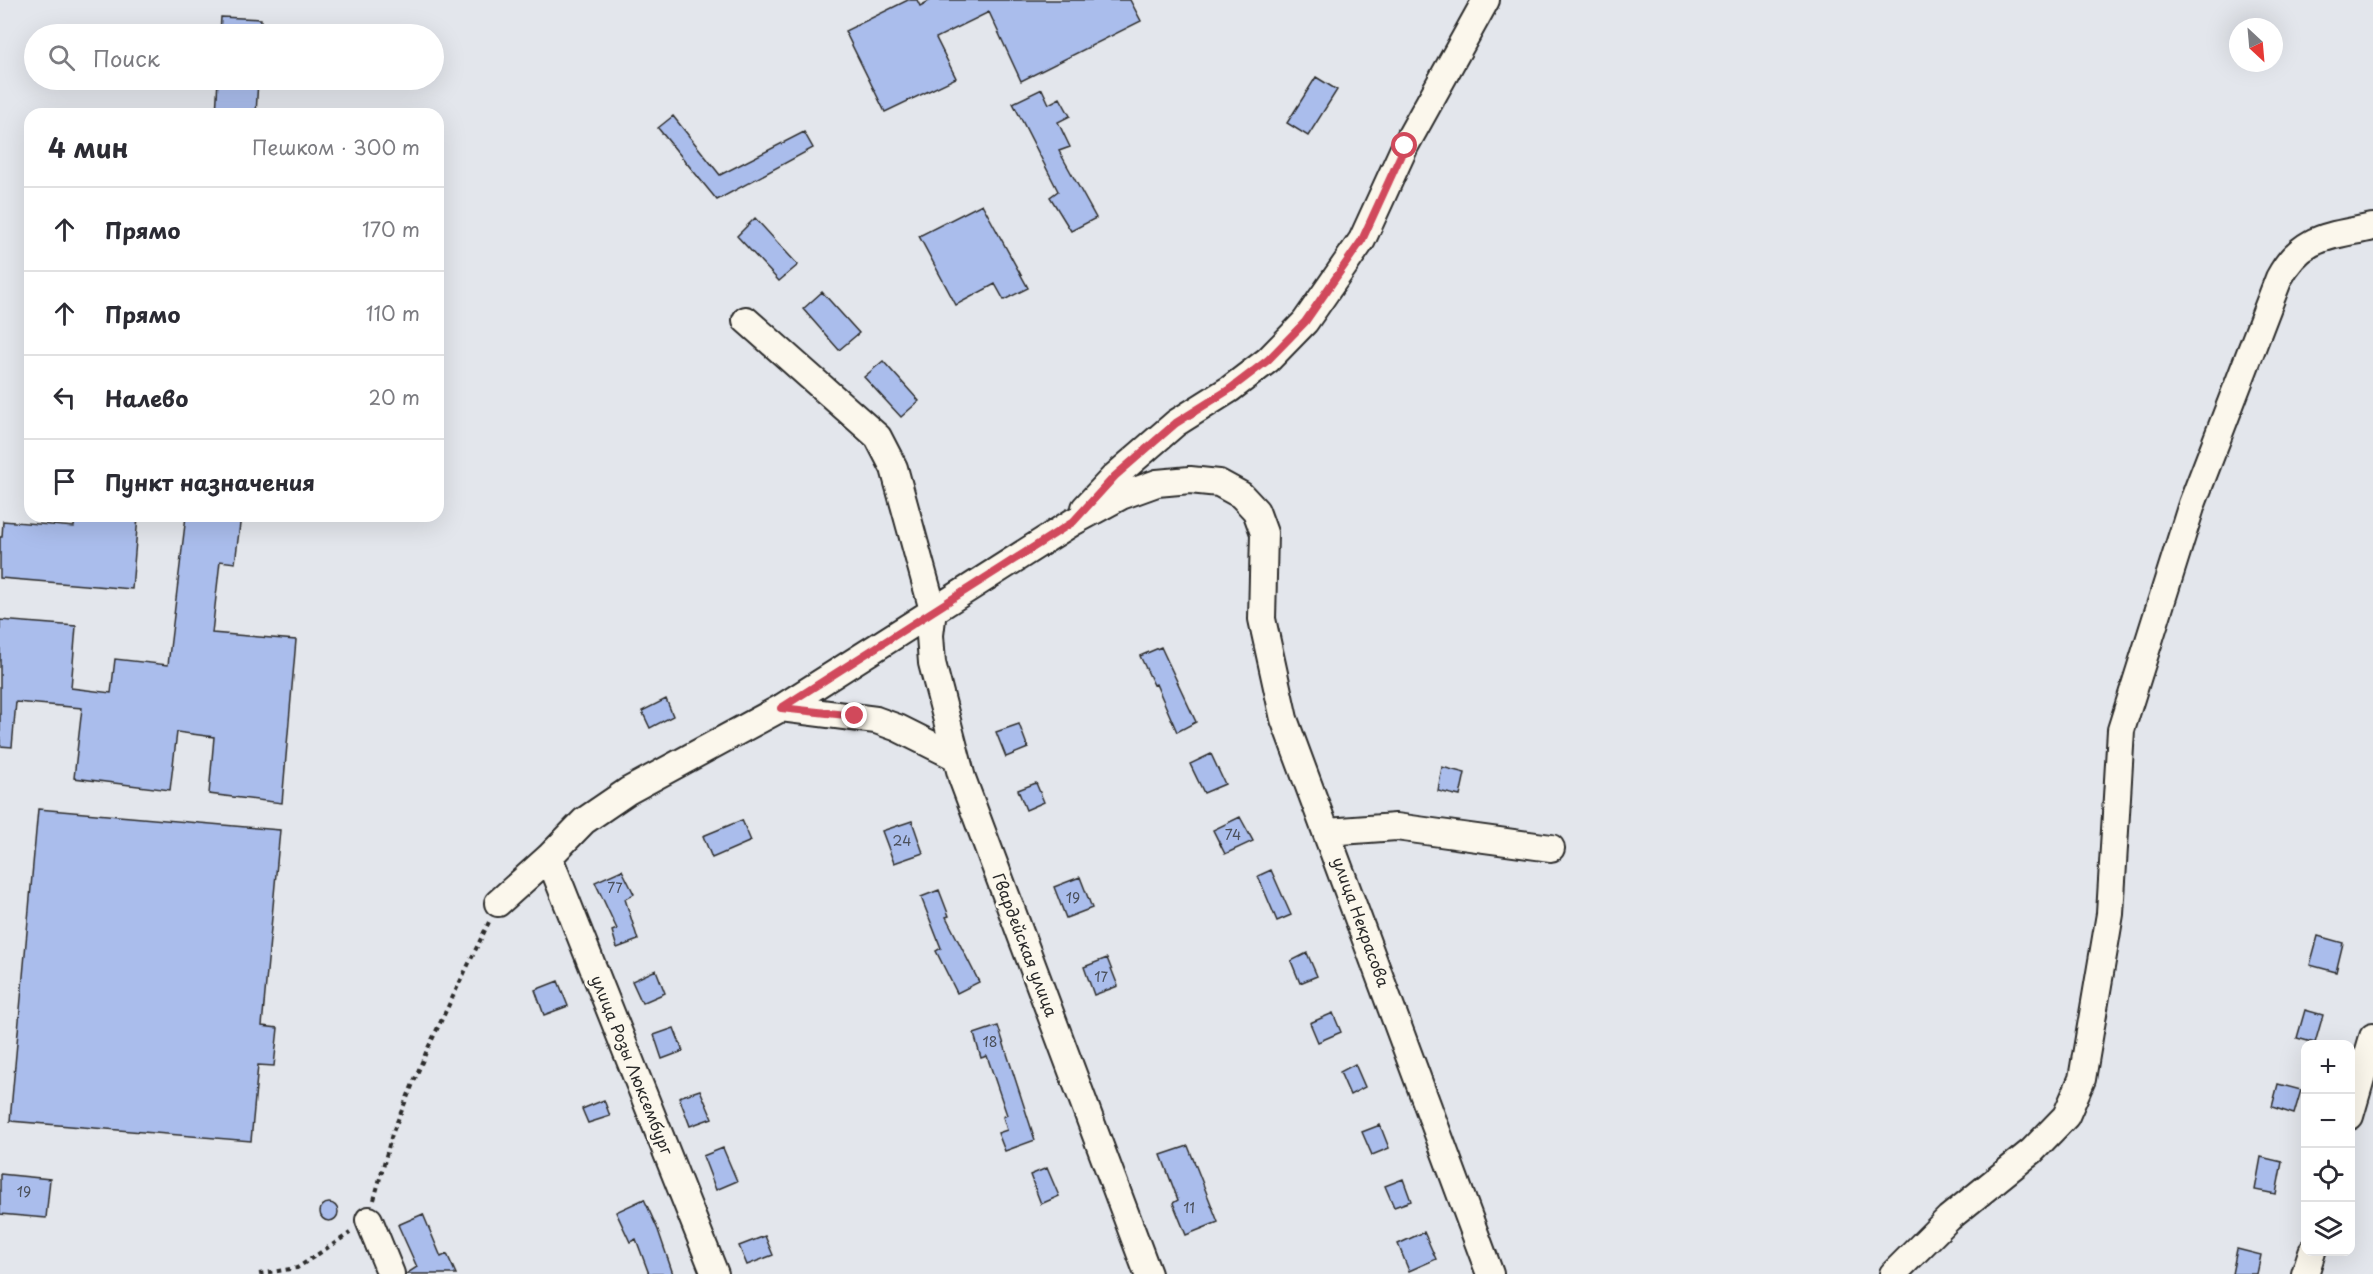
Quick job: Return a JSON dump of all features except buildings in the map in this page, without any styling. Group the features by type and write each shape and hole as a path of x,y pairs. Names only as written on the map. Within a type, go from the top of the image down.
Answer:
{"street":[{"path":"498,903 584,821 628,791 781,708 1073,522 1115,476 1176,423 1230,389 1268,360 1305,322 1362,240 1405,146 1486,0"},
{"path":"1893,1274 1949,1218 2032,1151 2066,1116 2082,1078 2110,914 2121,730 2192,504 2279,278 2289,260 2305,245 2373,227"},
{"path":"746,320 878,437 894,468 933,610"},
{"name":"улица Некрасова","path":"1073,522 1121,496 1157,483 1190,480 1219,483 1241,495 1256,511 1264,533 1262,619 1284,719 1490,1274"},
{"name":"Гвардейская улица","path":"933,610 930,635 932,663 956,757 1148,1274"},
{"path":"781,708 876,720 898,728 956,757"},
{"path":"1327,832 1396,827 1551,848"},
{"name":"улица Розы Люксембург","path":"549,856 715,1274"},
{"path":"2355,1099 2373,1036"},
{"path":"369,1220 392,1274"},
{"path":"2305,1274 2310,1256"}],"path":[{"path":"260,1274 297,1268 369,1220 392,1134 427,1050 498,903"}],"route":[{"path":"855,716 781,708 1073,522 1115,476 1176,423 1230,389 1268,360 1305,322 1362,240 1405,146"}]}
